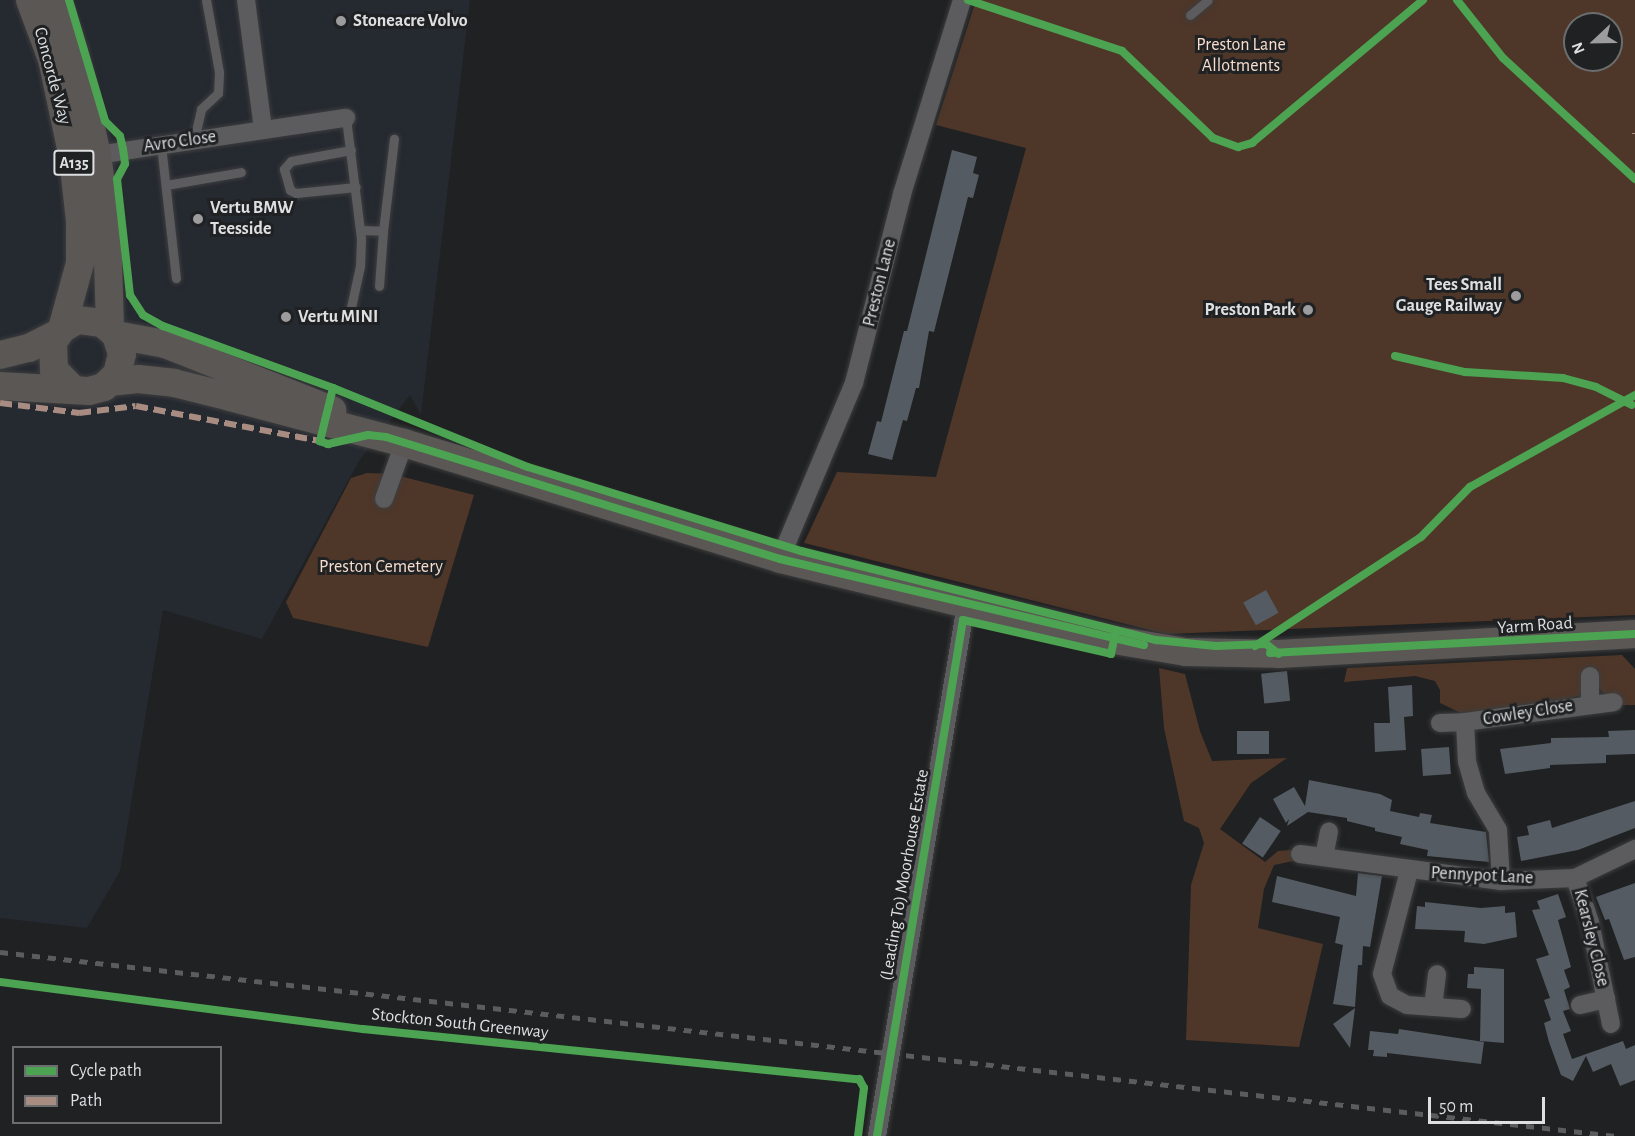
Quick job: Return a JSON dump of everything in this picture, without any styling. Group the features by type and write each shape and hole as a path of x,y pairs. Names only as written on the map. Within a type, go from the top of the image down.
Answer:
{"main road":[{"name":"Concorde Way","path":"30,0 52,59 73,158 81,221 80,262 60,331"},
{"name":"Concorde Way","path":"56,0 74,52 97,155 107,227 113,331"},
{"path":"0,355 29,348 85,319 113,331 165,344 318,404 395,440"},
{"path":"60,331 51,361 58,378 73,389"},
{"path":"110,382 121,365 113,331"},
{"path":"0,386 89,391 110,382 138,379 174,383 395,440"},
{"name":"Yarm Road","path":"395,440 780,559 1114,640 1186,652 1279,654 1635,634"}],"street":[{"path":"246,0 263,130"},
{"name":"Preston Lane","path":"780,559 854,383 902,194 962,0"},
{"name":"Avro Close","path":"97,155 346,118"},
{"path":"384,499 395,440"},
{"name":"(Leading To) Moorhouse Estate","path":"877,1136 966,605"},
{"name":"Cowley Close","path":"1590,676 1590,703"},
{"name":"Cowley Close","path":"1440,723 1526,716 1590,703 1614,702"},
{"name":"Cowley Close","path":"1465,722 1467,762 1476,793 1498,830 1501,880"},
{"path":"1324,857 1329,831"},
{"name":"Pennypot Lane","path":"1300,854 1409,871 1501,880 1575,878 1635,849"},
{"path":"1409,871 1383,974 1390,996 1407,1005 1462,1009"},
{"name":"Kearsley Close","path":"1575,878 1590,922 1611,1024"},
{"path":"1433,1007 1437,974"},
{"name":"Kearsley Close","path":"1580,1005 1606,999"}],"lane":[{"path":"194,140 201,109 218,93 219,72 206,0"},
{"path":"1190,15 1208,0"},
{"path":"346,118 360,230 360,266 350,312"},
{"path":"379,286 394,139"},
{"path":"161,145 176,278"},
{"path":"351,150 291,161 284,169 290,190 296,193 356,187"},
{"path":"166,185 241,172"},
{"path":"360,230 383,231"}],"shaded area":[{"path":"0,0 470,0 421,415 410,395 359,461 262,639 163,610 120,871 87,928 0,918"}],"green space":[{"name":"Preston Park","path":"976,0 1635,0 1635,615 1166,634 804,543 837,472 936,477 1026,148 936,125"},
{"name":"Preston Cemetery","path":"367,473 392,474 474,495 428,647 293,618 286,602 351,478"},
{"path":"1622,655 1635,669 1635,705 1619,705 1618,694 1604,694 1598,687 1578,696 1510,713 1465,715 1440,703 1440,690 1435,681 1415,676 1344,682 1347,668"},
{"path":"1159,668 1185,674 1200,731 1212,761 1287,758 1251,783 1220,829 1265,862 1278,851 1301,849 1298,860 1274,865 1264,889 1258,928 1323,944 1299,1047 1186,1040 1191,885 1204,843 1199,828 1184,821 1164,728"}],"building":[{"path":"952,150 977,157 973,173 979,175 973,198 968,197 934,332 929,331 919,388 916,388 907,421 903,420 892,460 868,454 877,421 881,422 904,331 907,331"},
{"path":"1266,590 1279,613 1256,625 1243,603"},
{"path":"1287,671 1290,701 1264,704 1261,674"},
{"path":"1412,685 1413,716 1404,717 1406,750 1375,752 1374,723 1390,723 1388,687"},
{"path":"1635,730 1635,754 1606,755 1606,763 1550,765 1550,768 1505,774 1500,749 1551,743 1551,738 1609,737 1608,731"},
{"path":"1237,731 1269,731 1269,754 1237,754"},
{"path":"1449,747 1451,774 1423,776 1421,749"},
{"path":"1309,780 1380,794 1392,800 1390,811 1419,817 1420,813 1432,815 1430,823 1486,832 1489,862 1427,856 1428,850 1400,844 1402,837 1375,831 1375,828 1347,821 1347,818 1308,812 1287,826 1289,819 1286,823 1273,799 1294,787 1305,806"},
{"path":"1635,801 1635,828 1578,850 1521,861 1517,837 1529,835 1527,826 1550,820 1552,828"},
{"path":"1260,817 1281,831 1263,858 1242,844"},
{"path":"1358,873 1382,876 1370,947 1363,946 1362,965 1358,965 1355,1007 1333,1004 1343,945 1335,943 1340,917 1272,902 1277,876 1356,896"},
{"path":"1635,883 1635,957 1624,960 1609,919 1605,920 1596,897"},
{"path":"1558,894 1566,917 1558,920 1571,967 1564,970 1570,987 1564,990 1570,1009 1563,1011 1571,1031 1563,1034 1572,1059 1623,1041 1626,1049 1635,1045 1635,1080 1620,1086 1611,1064 1593,1072 1586,1056 1573,1081 1561,1075 1549,1042 1544,1023 1551,1020 1544,1000 1550,998 1536,959 1549,955 1532,910 1540,909 1537,901"},
{"path":"1425,902 1481,908 1505,906 1505,913 1515,912 1517,937 1484,944 1464,942 1465,931 1415,929 1417,906 1425,907"},
{"path":"1474,967 1504,969 1504,1043 1480,1041 1481,989 1467,988 1468,974 1474,974"},
{"path":"1355,1008 1350,1048 1333,1024"},
{"path":"1399,1029 1484,1042 1481,1064 1387,1053 1387,1057 1373,1056 1374,1050 1368,1050 1370,1031 1398,1034"}],"railway":[{"path":"0,952 1616,1136"}],"marked path":[{"path":"0,403 79,413 136,406 320,441"}],"cycle path":[{"path":"69,0 105,121 120,136 123,149 125,164 117,179 130,295 143,315 163,326 333,388 528,467 801,551 1156,640 1216,646 1266,644 1279,654"},
{"path":"968,0 1122,51 1213,138 1238,147 1252,143 1423,0"},
{"path":"1457,0 1503,58 1635,179"},
{"path":"1395,356 1465,372 1563,378 1596,387 1632,405"},
{"path":"333,388 320,441 328,444 368,435 386,437 780,559 1144,645"},
{"path":"1255,646 1421,537 1470,487 1635,395"},
{"path":"877,1136 963,620 1111,654 1116,631"},
{"path":"1270,653 1635,634"},
{"name":"Stockton South Greenway","path":"0,982 363,1029 859,1079 864,1088 858,1136"}],"place":[{"name":"Stoneacre Volvo","path":"341,21"},
{"name":"Vertu BMW Teesside","path":"198,219"},
{"name":"Tees Small Gauge Railway","path":"1516,296"},
{"name":"Preston Park","path":"1308,310"},
{"name":"Vertu MINI","path":"286,317"}],"park label":[{"name":"Preston Lane Allotments","path":"1241,56"}]}
